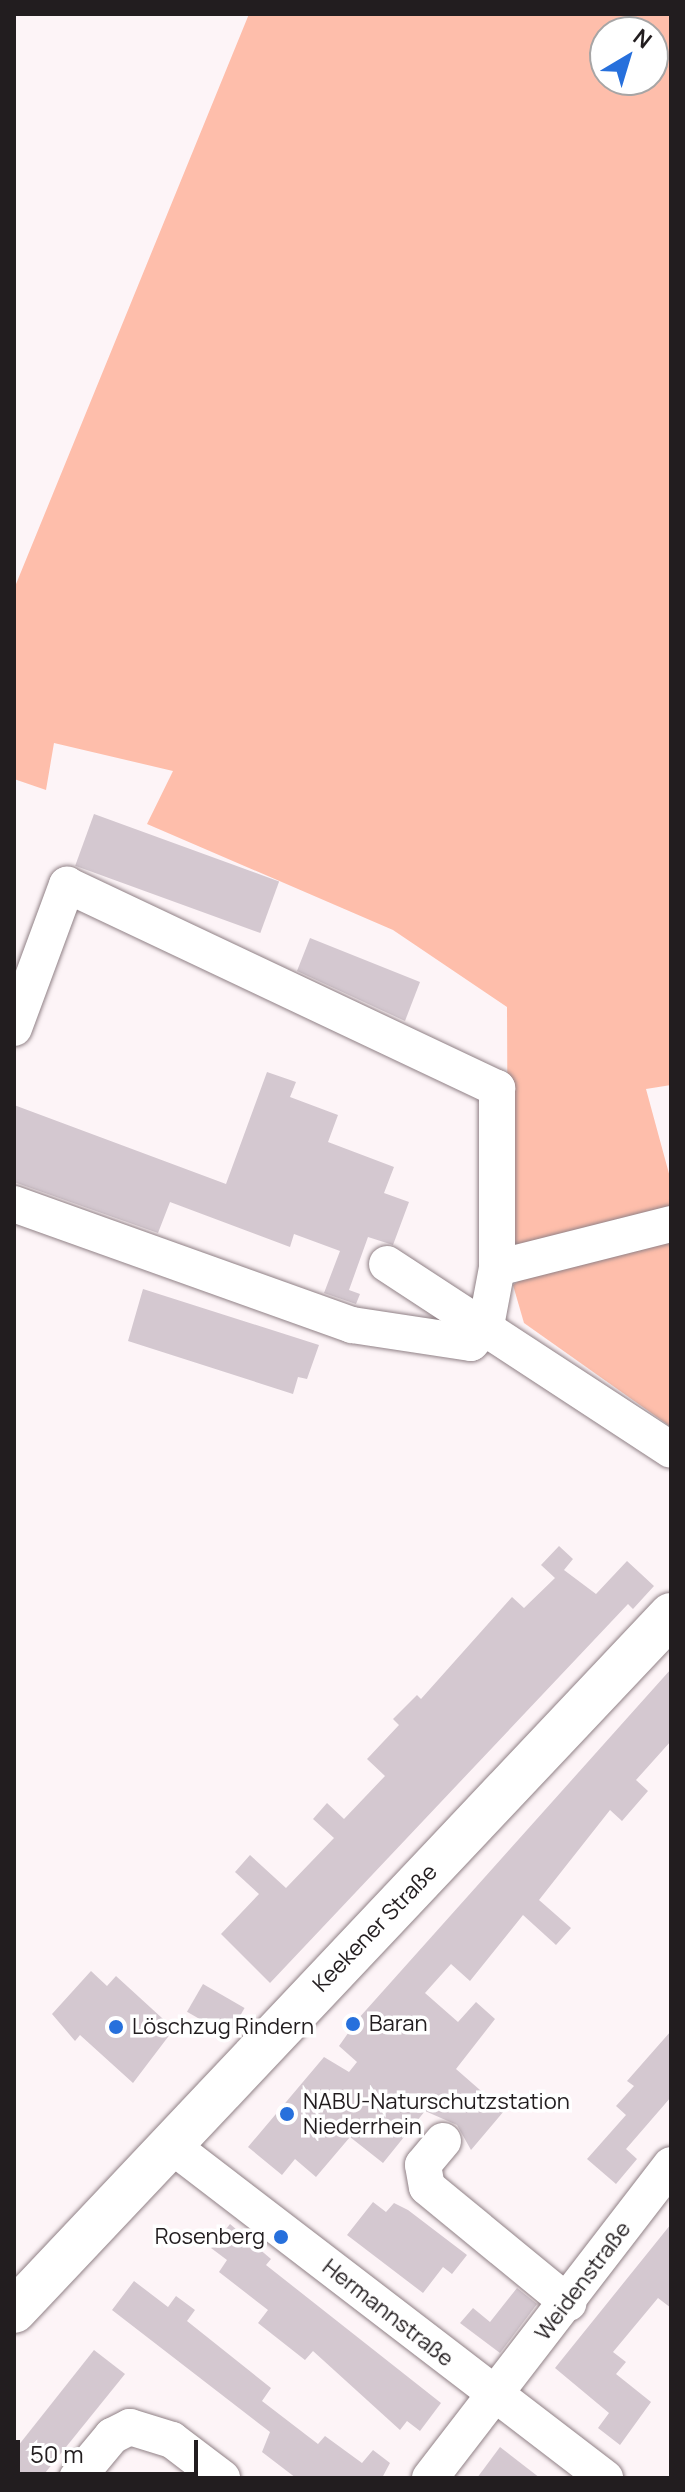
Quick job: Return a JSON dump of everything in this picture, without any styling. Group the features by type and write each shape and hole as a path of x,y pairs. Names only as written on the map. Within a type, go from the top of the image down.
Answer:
{"main road":[{"name":"Keekener Straße","path":"14,2311 671,1615"}],"street":[{"path":"14,1028 67,885 497,1088 497,1268 486,1326 471,1343 352,1325 14,1204"},
{"path":"497,1268 671,1224"},
{"path":"387,1264 671,1450"},
{"path":"443,2141 423,2165 427,2187 568,2303"},
{"name":"Hermannstraße","path":"172,2146 495,2397 605,2478"},
{"name":"Weidenstraße","path":"430,2478 568,2303 671,2165"},
{"path":"77,2478 112,2436 130,2427 172,2440 222,2478"}],"shaded area":[{"path":"249,14 671,14 671,1085 646,1089 671,1181 671,1220 508,1253 507,1007 393,930 147,824 173,771 54,743 46,790 14,779 14,589"},
{"path":"671,1242 671,1427 524,1323 513,1285 541,1265"}],"building":[{"path":"94,814 279,881 260,933 75,866"},
{"path":"310,938 420,982 405,1021 297,971"},
{"path":"267,1072 296,1082 290,1097 338,1115 328,1142 394,1167 384,1193 409,1202 393,1245 368,1237 349,1290 360,1294 356,1304 324,1293 340,1251 294,1234 290,1247 170,1202 158,1233 14,1182 14,1105 226,1184"},
{"path":"143,1289 319,1345 307,1379 298,1377 293,1394 128,1341"},
{"path":"559,1546 573,1559 564,1570 596,1594 627,1561 654,1586 633,1609 628,1604 270,1983 221,1934 259,1894 235,1872 250,1855 286,1888 334,1838 313,1819 327,1803 344,1819 385,1776 367,1759 399,1725 393,1719 417,1695 421,1699 512,1597 524,1608 555,1578 541,1565"},
{"path":"671,1669 671,1741 636,1780 648,1791 622,1821 610,1810 539,1900 571,1928 556,1945 523,1915 470,1981 451,1964 425,1993 458,2022 476,2002 495,2019 456,2069 504,2111 471,2150 457,2125 425,2111 383,2163 350,2137 316,2177 295,2159 282,2175 248,2147 324,2057 349,2072 357,2062 339,2046 358,2019"},
{"name":"Löschzug Rindern","path":"91,1971 107,1986 116,1976 174,2029 133,2083 80,2035 75,2041 52,2014"},
{"path":"203,1984 245,2008 229,2036 187,2012"},
{"path":"671,2031 671,2097 626,2149 637,2159 616,2184 587,2159 626,2115 616,2106 634,2086 627,2081"},
{"path":"373,2202 386,2212 394,2203 408,2210 467,2255 452,2274 443,2267 423,2293 347,2235"},
{"path":"230,2224 271,2259 266,2265 441,2403 420,2431 407,2421 400,2430 313,2351 305,2360 258,2323 268,2310 219,2272 227,2260 211,2248"},
{"path":"671,2224 671,2308 658,2298 613,2352 626,2362 616,2374 651,2402 620,2445 598,2428 609,2413 555,2368"},
{"path":"134,2281 168,2307 176,2296 195,2310 187,2321 271,2388 262,2401 318,2444 325,2436 362,2463 373,2450 390,2463 382,2478 296,2478 262,2452 270,2432 112,2310"},
{"path":"517,2288 537,2304 500,2353 460,2323 473,2308 490,2322"},
{"path":"94,2350 125,2374 41,2478 14,2478 14,2451"},
{"path":"500,2447 540,2478 477,2478"}],"place":[{"name":"Baran","path":"353,2024"},
{"name":"Löschzug Rindern","path":"116,2027"},
{"name":"NABU-Naturschutzstation Niederrhein","path":"287,2114"},
{"name":"Rosenberg","path":"281,2237"}]}
